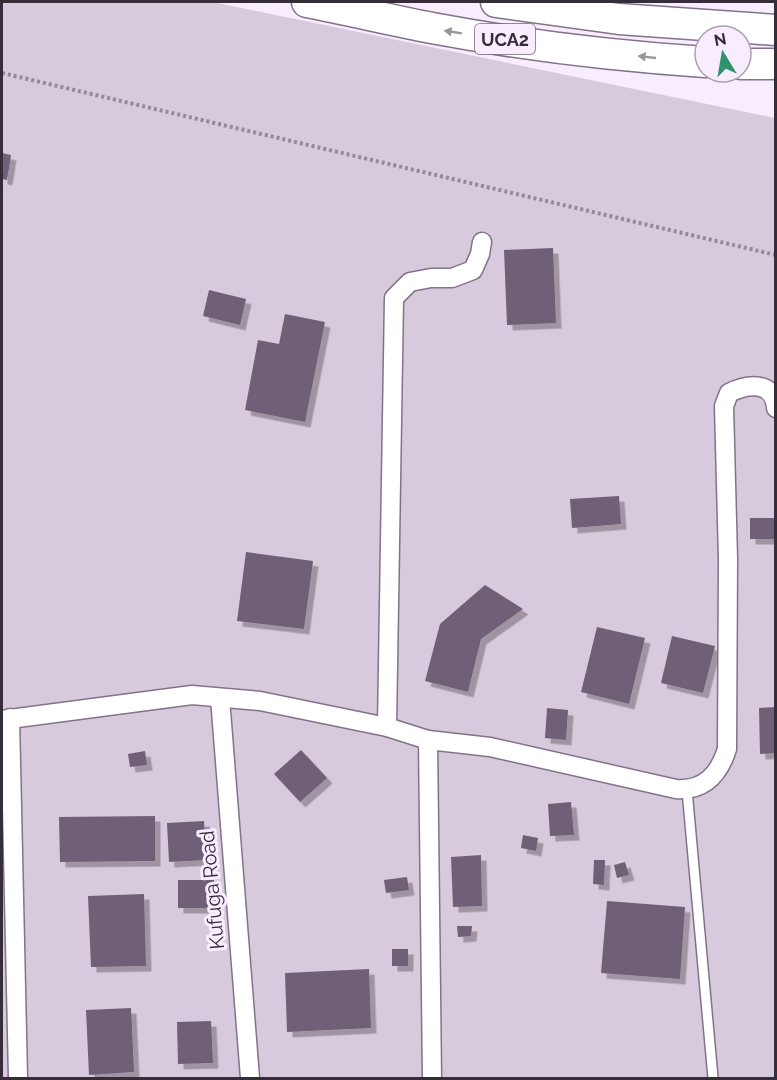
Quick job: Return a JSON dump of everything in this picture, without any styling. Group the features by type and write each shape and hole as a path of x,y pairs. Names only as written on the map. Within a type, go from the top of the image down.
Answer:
{"highway":[{"name":"UCA2","path":"307,2 488,37 593,52 693,61"},
{"name":"UCA2","path":"496,2 619,19 776,30"},
{"path":"753,64 776,64"}],"street":[{"path":"387,726 394,298 410,282 431,278 452,278 473,270 482,242"},
{"path":"18,1078 7,842 6,719 192,695 260,701 387,726 428,740 490,747 687,790 714,776 722,764 727,749 728,559 724,406 729,393 742,387 756,386 769,392 775,400 776,408"},
{"name":"Kufuga Road","path":"220,698 250,1078"},
{"path":"428,740 432,1078"}],"lane":[{"path":"687,790 713,1078"}],"path":[{"path":"2,73 776,255"}],"shaded area":[{"path":"2,2 213,2 775,118 775,1078 2,1078"}],"building":[{"path":"2,153 11,155 7,180 2,179"},
{"path":"553,248 556,323 507,325 504,250"},
{"path":"209,290 246,299 240,325 203,316"},
{"path":"285,314 325,322 305,422 245,410 258,340 279,344"},
{"path":"619,496 621,524 572,528 570,499"},
{"path":"750,518 776,518 776,539 750,539"},
{"path":"246,552 313,561 304,629 237,621"},
{"path":"485,585 523,609 481,639 468,692 425,681 440,624"},
{"path":"597,627 645,638 629,704 581,692"},
{"path":"672,636 715,646 703,693 661,683"},
{"path":"776,707 776,753 760,754 759,708"},
{"path":"547,708 568,710 566,740 545,738"},
{"path":"301,750 327,778 300,802 274,774"},
{"path":"145,751 147,765 130,767 128,754"},
{"path":"571,802 574,835 550,836 548,804"},
{"path":"155,816 155,861 60,862 59,817"},
{"path":"204,821 206,860 169,862 167,823"},
{"path":"523,835 538,838 536,851 521,848"},
{"path":"481,855 482,906 453,907 451,857"},
{"path":"594,860 605,860 604,885 593,884"},
{"path":"625,862 629,875 617,878 614,865"},
{"path":"407,877 409,890 386,893 384,880"},
{"path":"178,880 214,880 214,908 178,908"},
{"path":"144,894 146,966 91,967 88,896"},
{"path":"607,901 685,907 680,979 601,973"},
{"path":"457,926 472,926 471,936 458,937"},
{"path":"392,949 408,949 408,966 392,966"},
{"path":"369,969 371,1028 287,1032 285,973"},
{"path":"131,1008 134,1072 89,1075 86,1010"},
{"path":"211,1021 213,1063 178,1064 177,1022"}]}
